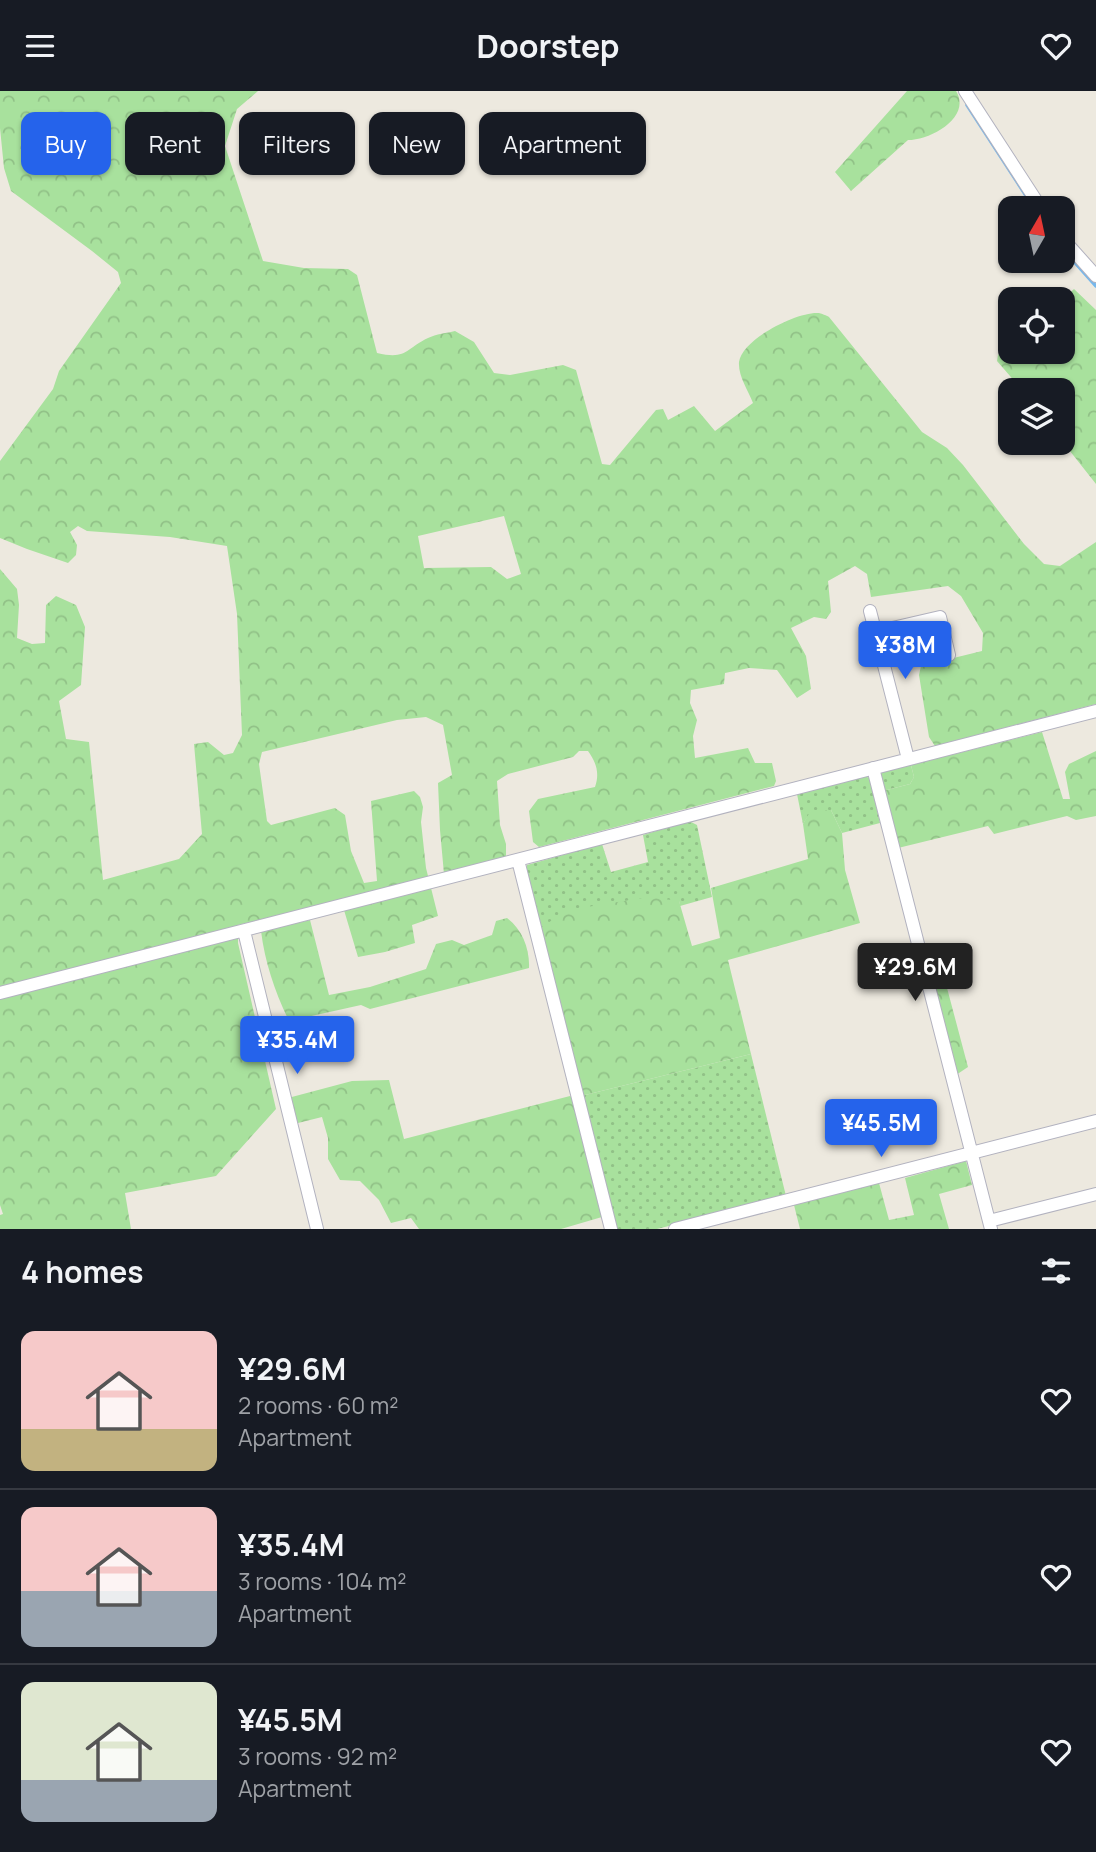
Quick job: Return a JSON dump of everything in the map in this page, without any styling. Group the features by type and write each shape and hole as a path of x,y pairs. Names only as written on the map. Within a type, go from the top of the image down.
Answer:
{"street":[{"path":"965,91 1033,196"},
{"path":"1075,253 1096,276"},
{"path":"870,611 908,759"},
{"path":"875,632 940,617 949,655"},
{"path":"0,993 1096,712"},
{"path":"873,768 990,1225 1096,1194"},
{"path":"518,860 611,1229"},
{"path":"244,931 317,1229"},
{"path":"675,1229 1096,1121"}],"green space":[{"path":"0,91 258,91 237,109 225,146 263,261 304,268 348,269 357,275 377,353 400,354 431,337 455,331 474,342 494,373 510,375 563,365 576,370 602,464 610,465 656,410 663,409 668,420 694,406 715,431 753,403 739,367 742,353 750,344 772,328 798,317 819,313 828,317 922,432 947,448 963,465 1024,544 1044,564 1060,566 1096,542 1096,704 935,746 929,737 919,675 921,666 982,651 983,633 961,596 948,586 871,597 867,574 855,566 828,581 831,612 826,619 814,617 791,628 806,656 811,689 797,698 777,670 749,668 725,673 724,684 691,690 690,703 697,720 693,736 695,758 748,748 755,763 772,763 776,781 774,786 539,847 533,842 529,811 538,799 595,787 597,772 593,759 588,751 579,751 573,757 508,774 497,781 500,825 506,844 506,857 444,874 438,783 452,775 443,725 426,717 397,720 262,752 259,764 267,821 271,825 335,808 345,815 351,851 364,883 377,881 371,801 414,791 420,797 423,807 421,822 426,868 438,916 412,925 415,943 358,957 341,900 238,925 238,943 276,1109 216,1176 125,1193 131,1229 0,1229 0,1215 3,1214 0,1205 0,569 17,589 17,638 32,644 45,643 46,605 56,596 76,605 85,627 81,685 59,701 66,739 89,742 103,880 179,859 202,834 194,744 208,742 224,755 233,753 242,735 237,614 227,546 170,537 87,531 78,526 70,532 77,545 76,555 68,563 0,538 0,461 53,389 59,371 121,283 118,272 11,191 4,168","holes":["504,516 521,574 507,579 491,567 424,568 418,536"]},
{"path":"907,91 956,91 958,110 954,118 938,131 908,140 851,191 835,172"},
{"path":"1075,290 1096,310 1096,484 1073,455 1075,378 1012,378 1000,364 1075,364"},
{"path":"1042,732 1063,799 1070,799 1065,772 1069,764 1096,751 1096,816 1076,820 1067,816 994,834 988,826 898,848 883,791 910,784 914,777 911,765"},
{"path":"911,765 914,777 910,784 883,791 880,776 882,772"},
{"path":"864,776 870,778 880,823 842,833 831,810 812,810 803,824 797,794"},
{"path":"811,810 831,810 842,833 845,870 860,923 728,960 751,1054 581,1096 540,928 568,910 649,897 679,901 692,946 720,938 711,888 808,859 803,824"},
{"path":"689,821 697,825 712,897 680,906 679,901 540,928 526,875 527,865 602,844 611,872 648,862 643,835"},
{"path":"507,918 524,940 529,968 370,1009 361,1005 289,1021 271,977 261,931 310,920 329,995 370,987 426,969 436,944 452,940 464,945 492,935 496,921"},
{"path":"934,949 938,954 968,1067 956,1075 925,950"},
{"path":"751,1054 786,1196 657,1229 614,1229 581,1096"},
{"path":"389,1080 404,1139 570,1096 573,1098 602,1217 561,1229 419,1229 411,1218 391,1223 379,1200 360,1181 340,1180 328,1159 328,1138 322,1117 298,1123 293,1118 288,1098 352,1081"},
{"path":"966,1161 972,1185 939,1194 949,1229 800,1229 794,1205 879,1183 889,1220 914,1215 905,1178"}],"waterway":[{"path":"967,105 1026,196"},
{"path":"1075,263 1096,286"}]}
